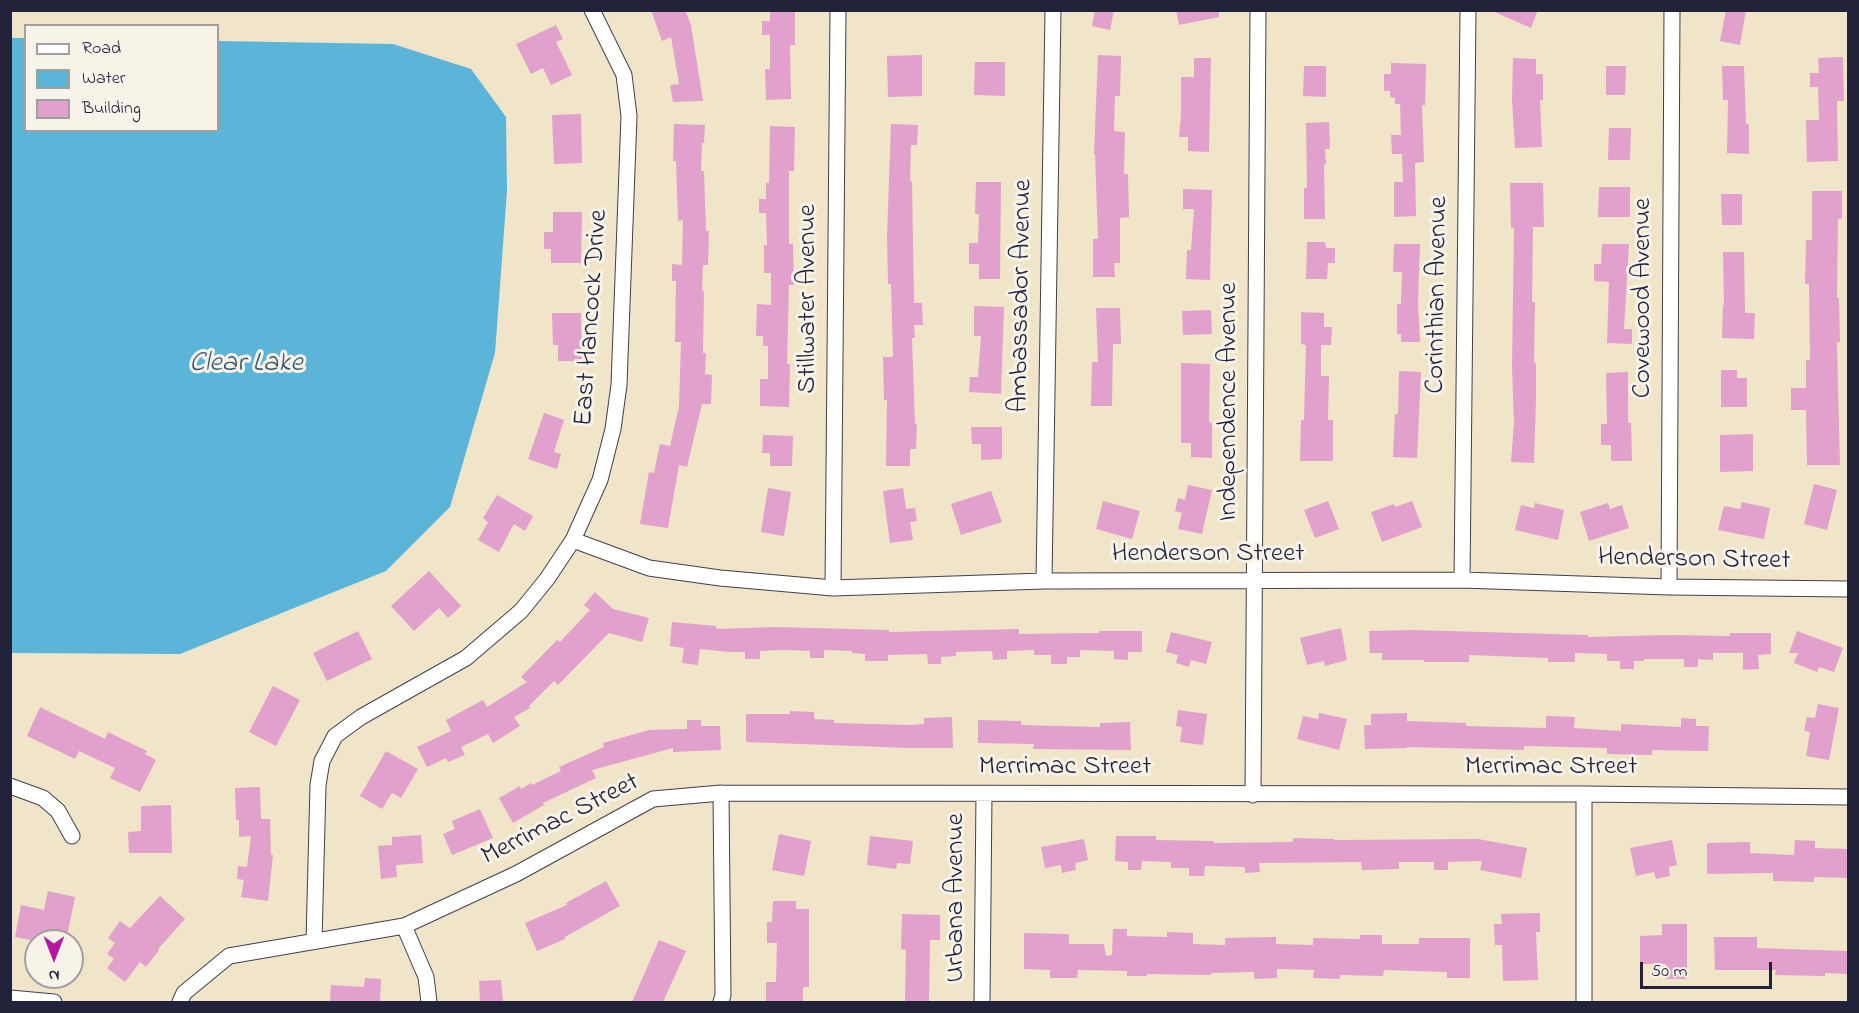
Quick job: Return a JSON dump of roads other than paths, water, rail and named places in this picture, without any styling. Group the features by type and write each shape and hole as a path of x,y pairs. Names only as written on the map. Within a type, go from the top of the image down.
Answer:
{"street":[{"name":"East Hancock Drive","path":"314,941 318,785 322,761 335,736 361,717 466,658 521,611 547,579 573,540 600,480 613,429 619,385 629,117 624,75 592,10"},
{"name":"Stillwater Avenue","path":"833,588 838,10"},
{"name":"Ambassador Avenue","path":"1044,581 1053,10"},
{"name":"Independence Avenue","path":"1253,795 1258,10"},
{"name":"Corinthian Avenue","path":"1461,580 1468,10"},
{"name":"Covewood Avenue","path":"1669,587 1672,10"},
{"name":"Henderson Street","path":"573,540 648,568 720,578 833,588 1044,581 1461,580 1669,587 1848,589"},
{"path":"10,786 43,798 58,811 72,836"},
{"name":"Merrimac Street","path":"180,1002 184,993 229,956 404,926 516,874 653,799 721,793 1584,794 1848,797"},
{"path":"721,793 723,983 721,1002"},
{"name":"Urbana Avenue","path":"982,1002 984,983 984,794"},
{"path":"1584,794 1584,1002"},
{"path":"404,926 426,977 429,1002"},
{"path":"10,999 54,1002"}],"water":[{"name":"Clear Lake","path":"11,38 24,38 24,132 219,132 219,41 393,44 471,69 506,117 507,191 495,353 450,507 386,571 180,654 11,653"}]}
